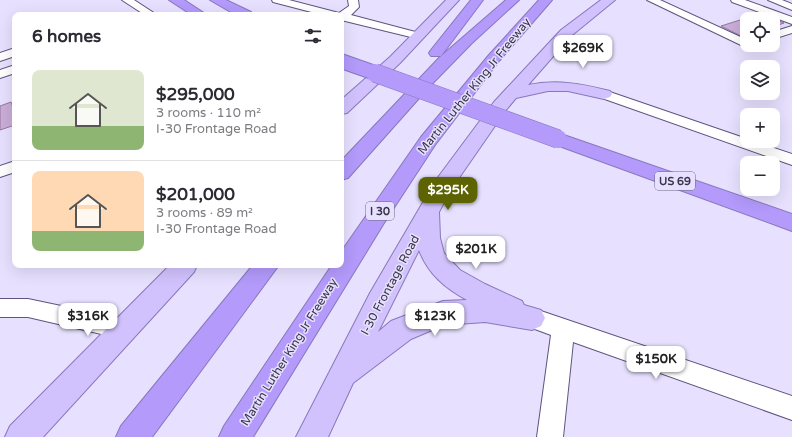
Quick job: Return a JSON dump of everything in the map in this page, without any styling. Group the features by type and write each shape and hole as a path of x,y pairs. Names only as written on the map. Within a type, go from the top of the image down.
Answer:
{"highway":[{"path":"175,0 196,12"},
{"path":"216,0 240,12"},
{"path":"380,128 393,102 450,37 477,0"},
{"name":"Martin Luther King Jr Freeway","path":"344,170 380,128 448,57 512,0"},
{"name":"Martin Luther King Jr Freeway","path":"344,267 428,141 498,52 546,0"},
{"name":"US 69","path":"344,62 792,223"},
{"path":"132,437 265,268"},
{"name":"Martin Luther King Jr Freeway","path":"235,437 343,268"}],"main road":[{"path":"344,106 419,36 453,0"},
{"name":"I-30 Frontage Road","path":"312,437 379,301 447,179 490,119 512,94 559,64 566,33 609,0"},
{"path":"559,64 581,84 604,94"},
{"path":"512,94 549,84 566,84 604,94"},
{"path":"429,212 429,245 440,266 460,282 532,318"},
{"path":"21,437 182,268"},
{"path":"344,374 401,330 443,313 485,310 532,318"}],"street":[{"path":"127,0 147,12"},
{"path":"277,0 324,12"},
{"path":"344,13 354,7 353,0"},
{"path":"653,0 740,41"},
{"path":"736,0 792,21"},
{"path":"773,0 792,7"},
{"path":"344,17 419,36"},
{"path":"780,33 792,29"},
{"path":"0,57 12,53"},
{"path":"0,74 12,70"},
{"path":"604,94 792,160"},
{"path":"0,172 12,167"},
{"path":"0,308 28,308 123,329"},
{"path":"532,318 792,408"},
{"path":"550,437 563,329"}],"building":[{"path":"740,20 740,36 721,26"},
{"path":"11,102 12,105 12,126 0,130 0,106"}]}
